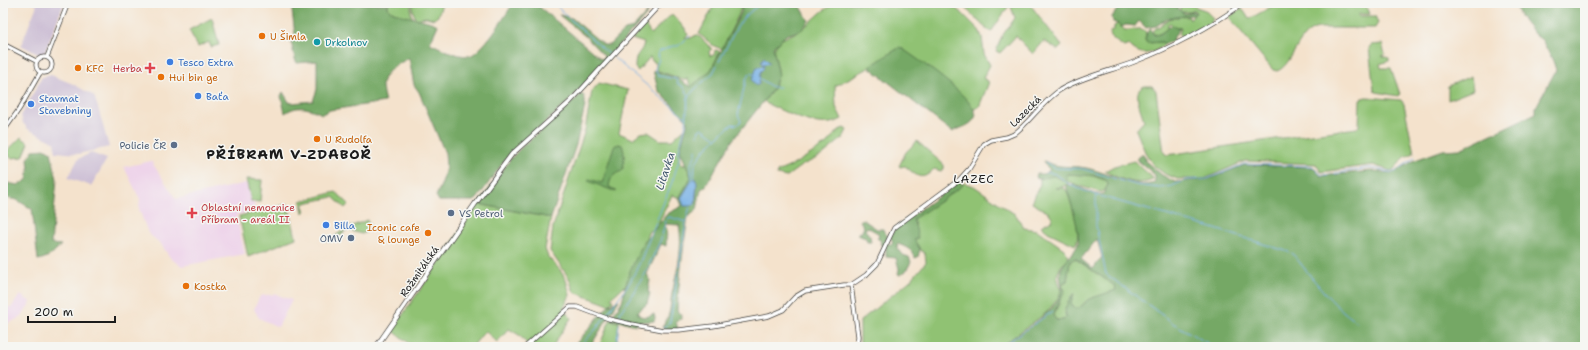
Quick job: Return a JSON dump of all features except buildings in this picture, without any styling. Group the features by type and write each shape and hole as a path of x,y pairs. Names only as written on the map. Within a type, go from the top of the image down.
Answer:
{"main road":[{"name":"Rožmitálská","path":"376,347 475,204 512,154 570,102 660,3"}],"street":[{"path":"47,57 68,3"},
{"name":"Lazecká","path":"851,285 866,276 877,264 894,228 959,180 969,170 979,151 987,141 1014,134 1052,96 1064,88 1148,56 1191,36 1226,16 1244,3"},
{"path":"3,44 36,61"},
{"path":"40,73 35,67 36,61 40,57 47,57"},
{"path":"40,73 47,73 52,67 51,62 47,57"},
{"path":"3,132 20,108 40,73"},
{"path":"525,347 570,307 577,307 606,318 663,330 679,330 713,326 778,313 795,297 805,291 844,284 851,285 858,336 857,347"}],"shaded area":[{"path":"32,3 64,3 45,52 40,55 21,45 37,5"},
{"path":"51,75 73,84 94,96 109,147 78,154 56,152 54,142 28,129 23,123 21,116 42,77"},
{"path":"91,153 107,159 91,186 68,178 78,159"},
{"name":"Oblastní nemocnice Příbram - areál II","path":"151,161 176,199 246,183 250,200 255,205 252,211 236,215 245,254 182,266 171,259 161,244 148,233 139,209 140,199 124,167"},
{"path":"275,294 292,300 278,327 259,318 254,309 260,296"},
{"path":"20,295 31,302 21,317 3,326 3,304 11,308"}],"green space":[{"path":"319,3 388,4 388,9 400,15 432,22 438,25 430,43 463,56 473,54 486,42 513,3 536,4 603,59 604,56 585,36 559,15 572,18 604,45 609,45 625,30 633,28 654,5 571,99 505,160 477,199 474,201 439,201 436,196 442,183 446,167 445,153 419,92 414,85 409,58 391,69 385,77 382,86 385,102 330,110 322,114 304,108 290,110 285,113 281,96 283,92 289,102 292,103 313,101 317,89 317,61 297,63 295,59 291,42 295,36 292,10"},
{"path":"388,3 411,3 411,14 413,18 400,15 388,9"},
{"path":"413,3 442,4 438,16 434,19 426,17 416,19 413,11"},
{"path":"715,3 742,3 739,14 722,49 714,46 699,34"},
{"path":"742,3 799,3 809,21 801,30 786,35 773,47 779,75 771,92 732,141 705,187 701,189 697,210 688,217 681,264 677,311 681,314 682,318 676,322 678,329 665,331 662,327 668,317 678,265 680,249 679,225 664,224 667,230 666,246 661,244 647,274 650,280 648,292 650,293 647,304 637,312 640,316 646,317 654,314 654,321 640,322 636,325 611,319 622,301 629,273 643,243 667,214 682,206 679,198 691,177 680,150 688,121 658,90 653,70 678,79 691,87 711,70 741,13","holes":["692,180 697,186 696,202 681,198"]},
{"path":"836,3 948,3 963,14 979,30 982,37 984,54 990,65 983,78 989,82 979,107 974,109 968,102 900,47 878,63 835,86 836,107 842,119 824,123 804,120 767,104 764,101 773,89 778,75 774,49 778,42 801,30 822,12"},
{"path":"960,3 1029,3 1062,46 1058,50 1044,41 1033,54 1016,36 1000,53 996,51 1002,36 1015,18 1010,4 991,32"},
{"path":"1125,3 1179,3 1177,8 1183,13 1196,12 1194,15 1168,18 1156,26 1146,28 1139,21 1135,26 1126,25 1121,27 1113,22 1112,17"},
{"path":"1180,3 1193,3 1196,7 1205,10 1213,18 1211,23 1182,38 1179,35 1181,28 1176,28 1170,23 1168,24 1168,29 1157,35 1152,33 1155,29 1171,18 1189,17 1190,20 1196,12 1194,10 1191,12 1180,12"},
{"path":"1278,3 1363,3 1370,14 1359,14 1358,16 1375,16 1378,23 1375,28 1320,28 1312,30 1301,41 1282,69 1277,71 1273,70 1229,17 1240,9 1251,18"},
{"path":"1515,3 1585,3 1585,347 1000,347 1044,316 1057,301 1061,293 1061,269 1078,244 1078,232 1066,185 1103,194 1108,185 1107,181 1095,176 1067,174 1067,182 1054,176 1038,179 1035,177 1036,174 1044,174 1050,170 1044,161 1060,166 1086,168 1139,184 1154,183 1155,179 1155,175 1136,159 1143,154 1146,158 1144,160 1162,175 1175,182 1208,179 1244,165 1313,167 1321,176 1371,171 1393,173 1415,160 1443,150 1460,149 1536,113 1536,107 1556,70 1542,40 1535,35 1520,16","holes":["1097,239 1102,257 1093,269 1081,259","1075,258 1115,286 1116,290 1089,299 1079,308 1075,308 1071,303 1073,294 1065,308 1066,317 1064,320 1056,320 1053,315 1065,290 1062,286 1063,283 1067,281 1070,262"]},
{"path":"672,14 686,30 685,31 688,34 685,38 691,38 696,35 700,37 712,49 709,51 710,56 714,55 715,50 720,51 711,70 691,87 687,78 687,80 684,80 656,70 656,63 652,61 650,57 638,71 635,68 637,56 644,43 632,39 645,25 651,34"},
{"path":"212,18 219,45 211,47 209,42 198,47 189,30"},
{"path":"1118,24 1125,30 1140,29 1145,31 1145,40 1147,43 1164,42 1164,45 1151,53 1142,53 1133,49 1129,45 1124,47 1115,41 1110,34 1110,32 1114,30 1114,26"},
{"path":"1172,25 1176,28 1180,28 1172,40 1174,41 1164,44 1162,42 1147,43 1145,40 1147,32 1150,29 1154,35 1160,34"},
{"path":"1382,44 1385,54 1381,56 1389,58 1389,61 1380,64 1381,68 1391,68 1400,94 1398,96 1376,92 1374,90 1369,48 1371,45"},
{"path":"900,47 943,78 965,98 973,107 976,115 972,122 952,132 869,67"},
{"path":"1471,76 1473,90 1448,100 1448,86"},
{"path":"599,83 628,90 619,133 633,139 640,133 648,132 660,140 672,140 684,129 680,150 680,162 683,166 684,163 692,177 680,198 672,195 655,230 649,231 624,288 623,287 611,298 614,300 609,305 574,292 569,278 550,251 553,227 585,130 592,91"},
{"path":"1145,86 1152,86 1156,91 1164,153 1167,155 1357,128 1359,126 1360,99 1367,97 1401,100 1404,104 1414,153 1405,157 1391,171 1373,165 1321,172 1316,164 1245,161 1204,179 1177,179 1165,174 1153,165 1145,152 1136,130 1144,121 1139,107 1138,92"},
{"path":"581,94 584,97 585,106 576,145 551,218 478,204 512,157"},
{"path":"844,128 847,130 843,138 821,156 801,166 786,177 777,175 777,172 793,165 828,143 839,130"},
{"path":"21,137 29,143 23,157 11,158 6,152"},
{"path":"917,141 944,165 944,169 941,171 934,169 926,176 922,177 916,175 905,166 899,166 906,152"},
{"path":"619,144 622,145 624,151 623,168 622,171 612,177 609,187 616,190 616,192 588,181 589,179 602,183 614,146"},
{"path":"46,149 51,152 57,179 51,244 61,245 51,255 38,260 32,209 17,200 7,198 3,195 3,178 7,183 18,185 27,180 29,169 28,159 33,150"},
{"path":"1134,161 1153,178 1152,180 1140,183 1128,181 1105,171 1114,166"},
{"path":"1066,174 1090,175 1108,181 1108,185 1104,191 1101,192 1070,182 1062,187 1055,188 1064,188 1067,191 1077,226 1078,233 1075,245 1048,232 1041,226 1052,220 1052,217 1049,213 1032,203 1040,184 1040,177"},
{"path":"246,179 262,180 260,202 251,201"},
{"path":"960,181 963,185 913,219 918,238 915,239 915,241 920,249 918,257 915,258 911,251 898,244 896,245 903,255 909,257 911,262 903,273 899,275 898,273 899,269 896,258 886,257 886,247 880,244 881,241 877,238 879,236 878,233 867,227 865,230 870,236 871,242 867,242 866,238 857,235 859,232 861,233 864,227 860,221 862,219 877,229 883,229 888,236 886,241 891,245 893,242 890,236 896,227"},
{"path":"964,183 974,186 1016,215 1024,228 1037,230 1064,249 1069,259 1061,266 1057,275 1061,292 1057,300 1046,313 1000,347 860,347 860,321 912,279 926,262 925,254 914,244 911,219"},
{"path":"336,192 349,204 345,208 333,197 305,203 303,206 305,211 303,213 301,201"},
{"path":"288,204 289,206 286,207 286,210 290,211 296,238 248,257 239,216"},
{"path":"478,204 551,218 545,249 548,257 560,270 566,280 570,295 563,309 571,318 552,347 530,347 519,335 509,329 497,342 485,331 472,347 414,347 392,330"},
{"path":"367,220 371,227 370,230 362,234 351,231 350,229 327,242 345,229"},
{"path":"1074,258 1115,286 1116,291 1089,299 1079,308 1075,308 1071,303 1074,294 1065,313 1066,317 1064,320 1056,320 1053,315 1059,304 1064,288 1062,286 1063,283 1067,281 1070,262"},
{"path":"619,300 590,347 573,347 608,306"},
{"path":"610,320 619,322 617,341 630,343 634,347 599,347"}],"water":[{"path":"764,57 770,63 763,64 764,68 760,72 759,84 756,86 752,80 757,67 763,66 761,62"},
{"path":"695,178 697,183 695,204 691,206 684,206 681,198 692,180"}],"waterway":[{"path":"555,3 562,12 611,56"},
{"name":"Litavka","path":"579,347 596,329 630,282 640,262 672,182 679,160 679,150 686,123 688,97 713,73 744,17 761,3"},
{"path":"689,95 682,86 678,84 676,79 659,76 655,69 659,59 658,52 673,46 678,46 690,36"},
{"path":"614,58 685,117"},
{"path":"694,179 695,163 706,148 732,124 737,125 741,121 738,115 746,79 750,73 755,75"},
{"path":"759,78 772,87 780,87"},
{"path":"698,135 699,130 702,128 716,138"},
{"path":"692,181 691,164 696,154 696,150"},
{"path":"1045,162 1055,168 1083,169 1136,185 1160,188 1172,186 1186,180 1207,179 1244,164 1312,166 1324,175 1370,168 1395,172 1415,157"},
{"path":"1045,173 1056,174 1072,186 1096,195 1096,226 1106,274 1169,320"},
{"path":"1096,195 1212,228 1289,252"},
{"path":"620,319 620,313 645,274 661,239 666,220 669,217 686,222 690,206"},
{"path":"663,328 670,322 686,223"},
{"path":"1292,253 1330,299 1357,322"},
{"path":"1001,347 1053,311"},
{"path":"1171,322 1214,347"},
{"path":"616,347 619,324"},
{"path":"618,343 634,347"},
{"path":"641,347 646,344"}],"place":[{"name":"U Šimla","path":"262,36"},
{"name":"Drkolnov","path":"317,42"},
{"name":"Tesco Extra","path":"170,62"},
{"name":"KFC","path":"78,68"},
{"name":"Herba","path":"150,68"},
{"name":"Hui bin ge","path":"161,77"},
{"name":"Baťa","path":"198,96"},
{"name":"Stavmat Stavebniny","path":"31,104"},
{"name":"U Rudolfa","path":"317,139"},
{"name":"Policie ČR","path":"174,145"},
{"name":"Oblastní nemocnice Příbram - areál II","path":"192,213"},
{"name":"VS Petrol","path":"451,213"},
{"name":"Billa","path":"326,225"},
{"name":"Iconic cafe & lounge","path":"428,233"},
{"name":"OMV","path":"351,238"},
{"name":"Kostka","path":"186,286"}],"district":[{"name":"PŘÍBRAM V-ZDABOŘ","path":"289,154"},
{"name":"LAZEC","path":"974,179"}]}
